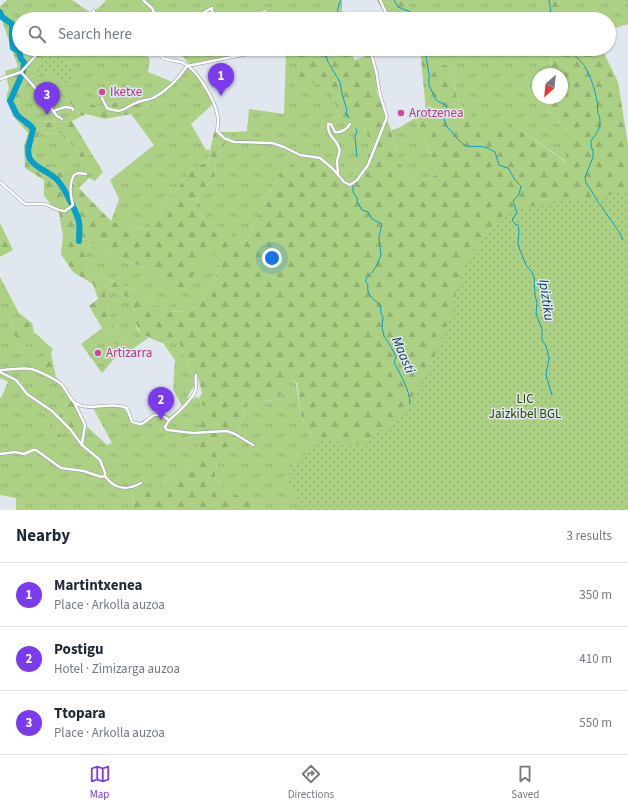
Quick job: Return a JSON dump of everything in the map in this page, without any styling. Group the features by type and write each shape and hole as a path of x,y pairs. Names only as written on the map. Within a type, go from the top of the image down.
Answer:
{"street":[{"path":"143,0 152,8 154,12"},
{"path":"380,0 386,12"},
{"path":"204,12 212,8 212,12"},
{"path":"0,79 22,73 36,56"},
{"path":"162,56 166,60 180,62 188,66 201,79 217,111 217,131 224,138 234,142 272,143 300,155 320,158 338,174 346,184 350,185 357,180 368,165 387,117 381,98 372,56"},
{"path":"102,98 106,108 115,111 124,110 139,101 152,98 160,93 188,66 237,56"},
{"path":"22,73 53,111 62,119"},
{"path":"53,111 65,106 72,108 73,110"},
{"path":"338,174 337,160 340,150 338,145 330,136 328,124 330,124 335,132 339,133 346,130 350,124"},
{"path":"0,182 25,204 43,204 57,210 65,211 73,205 71,185 74,175 78,173 86,174"},
{"path":"0,371 31,369 61,383 74,402 85,425 82,445"},
{"path":"0,371 16,380 27,394 52,411 70,429 82,445 100,460 108,481 121,487 133,488 140,483"},
{"path":"196,375 196,389 188,401 169,420 165,427 167,430 194,433 227,431 254,445"},
{"path":"74,402 85,407 111,405 122,406 127,408 132,422 139,424 144,423 151,416 156,414 163,415 169,420"},
{"path":"0,454 15,452 24,454 36,450 61,468 105,476"}],"green space":[{"path":"7,0 72,0 90,12 12,12 12,37 8,38 0,15 0,7"},
{"path":"106,0 342,0 342,12 281,12 276,5 260,12 92,12"},
{"path":"377,0 404,0 412,12 384,12"},
{"path":"404,0 537,0 543,12 412,12"},
{"path":"537,0 558,0 564,12 543,12"},
{"path":"558,0 628,0 628,24 616,28 616,12 564,12"},
{"path":"276,5 282,12 266,12 265,9"},
{"path":"12,37 12,50 8,38"},
{"path":"14,56 42,56 33,75 19,90 18,107 32,117 32,122 72,121 92,154 81,158 64,133 39,134 33,156 67,176 111,221 147,230 191,170 208,161 214,132 232,132 214,163 215,178 199,192 194,210 244,244 281,171 315,154 348,182 373,148 359,117 340,118 328,81 294,86 299,71 298,56 352,56 355,60 366,56 371,56 376,75 377,92 391,130 399,162 415,184 438,174 416,118 426,111 421,56 432,56 433,61 451,67 458,102 486,131 494,123 516,127 566,162 568,134 548,110 548,104 568,104 568,68 551,68 552,56 605,56 618,82 628,144 628,326 457,510 456,505 381,510 348,510 301,416 297,383 293,380 276,400 248,402 233,444 218,454 215,477 227,492 254,501 252,510 133,510 134,489 156,489 192,464 199,441 200,419 212,410 202,405 199,398 202,393 198,377 190,370 177,337 163,343 142,333 136,324 132,301 116,290 104,287 110,321 131,350 121,351 102,328 89,306 98,299 93,284 73,272 61,254 63,237 59,213 44,196 44,180 25,168 24,146 28,133 13,116 6,98 9,88 5,71 18,67","holes":["89,242 99,245 110,255 143,267 166,289 179,295 201,265 214,251 220,268 201,302 187,311 168,312 120,283 90,273 84,263"]},
{"path":"42,56 58,56 77,70 67,84 53,73 33,75"},
{"path":"58,56 148,56 150,59 148,72 175,83 190,65 182,56 238,56 191,65 213,104 191,124 206,150 210,150 208,161 191,170 147,230 111,221 119,199 110,180 154,145 131,114 151,105 141,96 111,103 102,107 66,99 82,116 72,121 32,122 18,107 19,90 33,75 76,70"},
{"path":"286,56 298,56 299,71 328,81 340,117 359,117 373,148 348,182 281,171 244,244 194,211 199,192 215,178 214,163 232,132 247,131 249,109 284,114"},
{"path":"432,56 552,56 551,68 532,68 532,104 548,104 548,110 568,134 567,162 516,127 486,132 458,102 451,67 433,61"},
{"path":"67,84 78,101 102,107 111,103 141,96 151,105 131,114 105,119 86,114 82,116 66,99 63,87"},
{"path":"416,118 438,174 415,184 399,162 391,130"},
{"path":"64,133 81,158 92,154 103,172 95,181 89,178 79,188 67,176 33,156 39,134"},
{"name":"LIC Jaizkibel BGL","path":"628,189 628,510 297,510 298,495 287,485 293,465 320,440 360,444 400,418 433,361 448,324 465,261 508,210 625,192"},
{"path":"0,223 13,250 0,257"},
{"path":"89,241 99,245 110,255 143,267 166,289 201,265 214,250 220,268 201,302 187,311 168,312 120,283 90,273 84,263"},
{"path":"0,277 19,313 10,325 17,341 18,353 34,332 53,349 51,354 30,361 28,368 56,377 67,390 65,409 44,433 56,444 62,436 56,430 59,427 83,423 107,445 112,443 92,406 123,407 134,424 143,422 157,412 170,416 182,406 173,389 175,360 163,343 177,337 190,370 198,377 194,379 194,386 187,397 190,399 194,399 195,397 199,398 202,405 213,410 200,420 200,441 192,464 156,489 134,489 133,510 16,510 16,498 0,495 0,398 8,382 0,378"},
{"path":"103,287 116,290 132,301 137,329 148,338 131,350 110,321"},
{"path":"19,313 32,323 34,332 18,353 13,348 17,341 10,325"},
{"path":"102,328 121,351 102,373 81,344"},
{"path":"51,354 56,377 28,368 29,361"},
{"path":"293,380 296,383 301,416 348,510 252,510 254,501 227,492 215,477 218,453 233,444 248,402 276,400"},
{"path":"67,390 83,423 76,434 58,427 56,430 62,436 56,444 44,433 65,409 60,398"}],"waterway":[{"name":"Maasti","path":"337,12 341,0"},
{"name":"Ipiztiku","path":"394,0 398,7 411,12"},
{"path":"549,0 551,12"},
{"path":"0,12 2,17 12,24"},
{"path":"12,24 12,39"},
{"path":"20,56 24,62 23,72 10,101 18,116 33,129 28,148 30,159 34,164 57,180 65,191 72,205 79,222 79,241"},
{"name":"Maasti","path":"326,56 340,82 347,110 346,113 349,118"},
{"name":"Ipiztiku","path":"426,56 429,85 436,100 447,106 444,118 446,126 461,142 466,145 471,147 484,147 495,152 499,165 508,168 515,180 521,186 519,194 513,201 517,212 512,220 518,225 519,231"},
{"path":"575,56 584,65 594,87 600,118 598,132 591,141 593,157 585,177 586,183 605,211"},
{"name":"Maasti","path":"356,129 357,132 355,136 357,157"},
{"name":"Maasti","path":"353,185 353,192 362,210 368,212 372,219 382,224 379,237 381,256 374,270 365,281 368,284 369,294 380,305 381,313"},
{"path":"605,212 620,233 623,240"},
{"name":"Ipiztiku","path":"519,232 518,243 520,250 526,265 534,277 537,303 536,314 542,329 542,340 546,346 549,358 546,375 552,395"},
{"name":"Maasti","path":"381,313 383,317 382,327 384,336 396,357 394,362 407,388 410,404"}],"place":[{"name":"Iketxe","path":"102,92"},
{"name":"Martintxenea","path":"221,96"},
{"name":"Arotzenea","path":"401,113"},
{"name":"Ttopara","path":"47,115"},
{"name":"Artizarra","path":"98,353"},
{"name":"Postigu","path":"161,420"}]}
